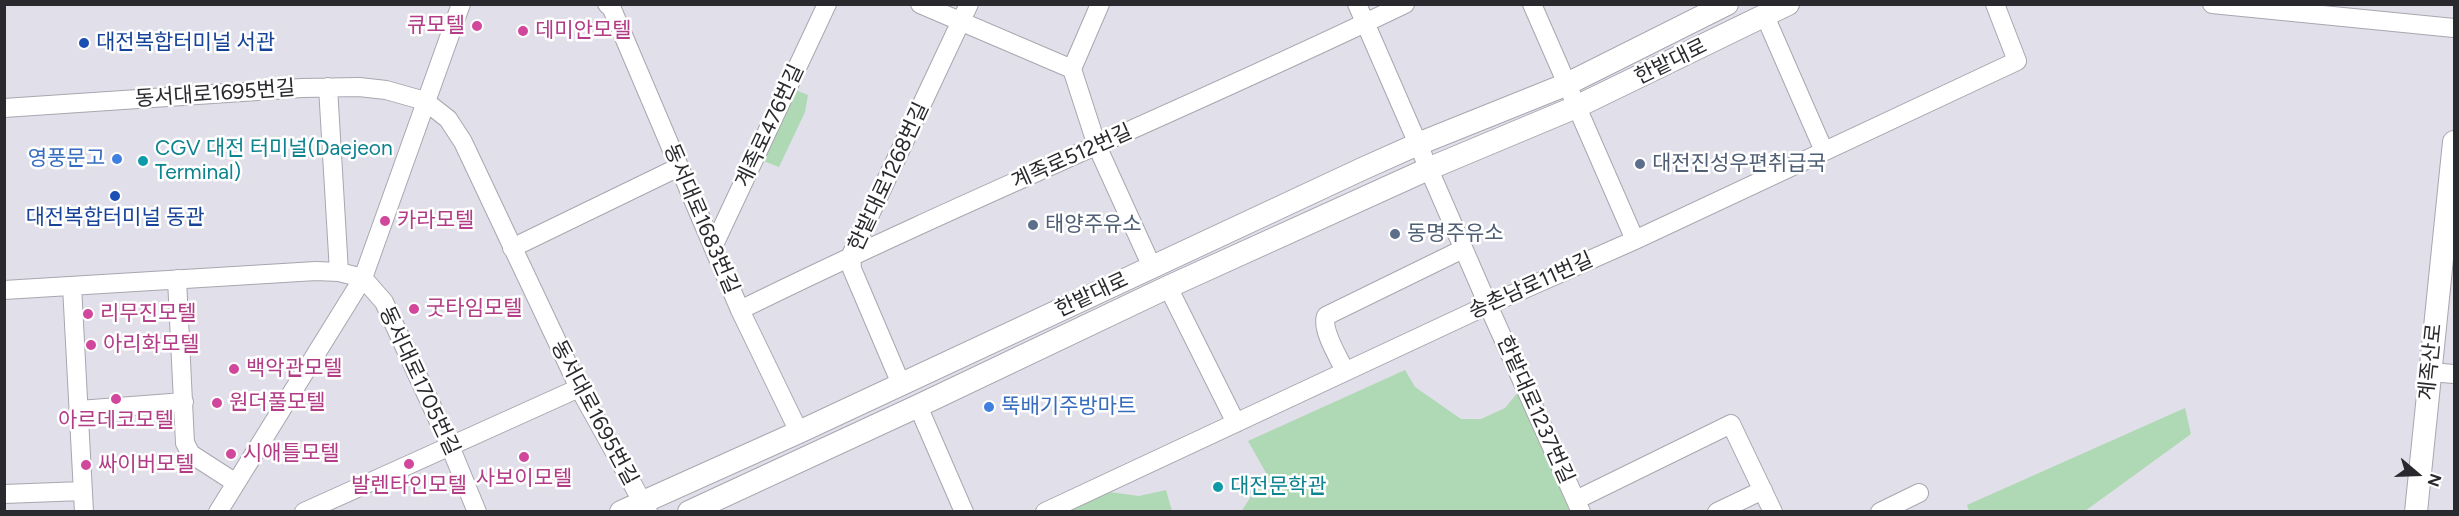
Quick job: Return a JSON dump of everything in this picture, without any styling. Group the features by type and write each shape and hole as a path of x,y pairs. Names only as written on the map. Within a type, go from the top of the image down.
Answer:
{"main road":[{"name":"한밭대로","path":"621,512 645,507 901,384 1418,144 1565,85 1727,4"},
{"name":"한밭대로","path":"689,512 1168,287 1428,169 1575,107 1788,4"},
{"name":"계족산로","path":"2416,512 2430,372 2449,229 2454,142"}],"street":[{"path":"4,290 316,271 339,272 363,278 461,4"},
{"name":"동서대로1683번길","path":"607,4 612,9 740,310 799,432"},
{"name":"계족로476번길","path":"713,247 827,4"},
{"path":"920,4 1072,69"},
{"name":"한밭대로1268번길","path":"901,384 852,269 850,255 969,4"},
{"path":"1100,4 1072,69 1097,146 1152,267"},
{"name":"한밭대로1237번길","path":"1357,4 1578,506"},
{"name":"계족로512번길","path":"740,310 850,255 1097,146 1405,4"},
{"path":"1532,4 1565,85 1635,240"},
{"name":"송촌남로11번길","path":"1045,512 1488,304 1635,240 2017,61 1995,4"},
{"path":"2212,4 2454,28"},
{"path":"1765,16 1824,151"},
{"path":"328,87 339,272"},
{"name":"동서대로1695번길","path":"4,108 328,87 386,90 425,101 448,119 463,142 579,388 645,507"},
{"path":"512,248 678,167"},
{"path":"1345,371 1327,330 1324,321 1326,316 1463,249"},
{"name":"동서대로1705번길","path":"218,512 363,278 384,302 450,446 477,512"},
{"path":"177,279 186,443 190,454 236,483"},
{"path":"72,286 84,512"},
{"path":"1168,287 1236,423"},
{"path":"2430,372 2454,374"},
{"path":"304,512 579,388"},
{"path":"79,410 184,402"},
{"path":"918,406 964,512"},
{"path":"1578,506 1731,424 1773,512"},
{"path":"4,494 83,490"},
{"path":"1717,512 1763,490"},
{"path":"1880,512 1919,493"}],"green space":[{"path":"788,87 808,95 805,112 779,167 753,157"},
{"path":"1405,370 1415,387 1461,419 1481,419 1505,408 1519,391 1573,512 1241,512 1266,473 1248,441"},
{"path":"2185,408 2191,434 2085,511 1969,511 1967,505"},
{"path":"1166,490 1172,511 1065,512 1109,492 1139,496"}],"place":[{"name":"큐모텔","path":"477,26"},
{"name":"데미안모텔","path":"523,31"},
{"name":"대전복합터미널 서관","path":"84,43"},
{"name":"영풍문고","path":"117,159"},
{"name":"CGV 대전 터미널(Daejeon Terminal)","path":"143,161"},
{"name":"대전진성우편취급국","path":"1640,164"},
{"name":"대전복합터미널 동관","path":"115,196"},
{"name":"카라모텔","path":"385,221"},
{"name":"태양주유소","path":"1033,225"},
{"name":"동명주유소","path":"1395,234"},
{"name":"굿타임모텔","path":"414,309"},
{"name":"리무진모텔","path":"88,314"},
{"name":"아리화모텔","path":"91,345"},
{"name":"백악관모텔","path":"234,369"},
{"name":"아르데코모텔","path":"116,399"},
{"name":"원더풀모텔","path":"217,403"},
{"name":"뚝배기주방마트","path":"989,407"},
{"name":"시애틀모텔","path":"231,454"},
{"name":"사보이모텔","path":"524,457"},
{"name":"발렌타인모텔","path":"409,464"},
{"name":"싸이버모텔","path":"86,465"},
{"name":"대전문학관","path":"1218,487"}]}
